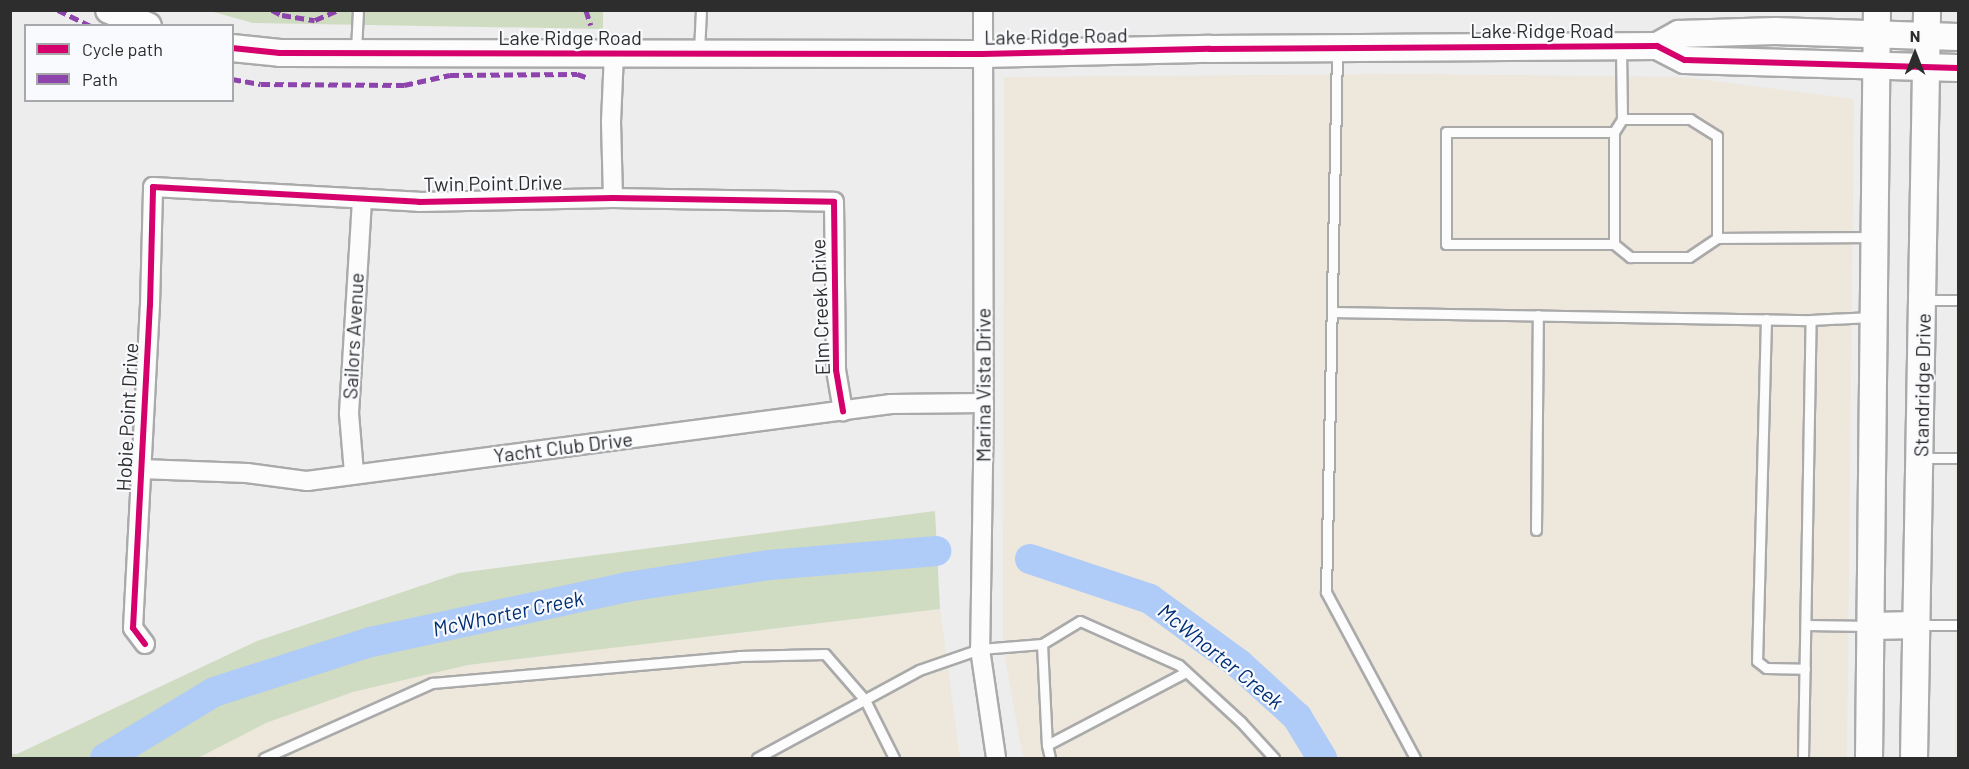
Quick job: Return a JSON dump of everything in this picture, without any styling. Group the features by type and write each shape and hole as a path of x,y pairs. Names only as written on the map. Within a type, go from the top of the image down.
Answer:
{"street":[{"path":"109,10 143,24"},
{"name":"Marina Vista Drive","path":"983,10 984,403 980,649 996,759"},
{"name":"Standridge Drive","path":"1914,759 1924,300 1927,10"},
{"path":"1869,759 1876,22"},
{"name":"Lake Ridge Road","path":"1657,46 1679,34 1775,31 1876,22 1927,37 1959,38"},
{"name":"Lake Ridge Road","path":"234,48 280,53 982,54 1657,46 1685,60 1959,68"},
{"path":"613,198 611,122 614,53"},
{"name":"Twin Point Drive","path":"153,187 419,202 613,198 834,202"},
{"name":"Hobie Point Drive","path":"145,644 133,628 153,187"},
{"name":"Sailors Avenue","path":"354,473 349,413 362,199"},
{"name":"Elm Creek Drive","path":"834,202 836,370 843,411"},
{"name":"Yacht Club Drive","path":"141,469 247,473 307,481 891,404 984,403"},
{"path":"1871,626 1917,625"}],"lane":[{"path":"356,53 358,10"},
{"path":"699,53 701,10"},
{"path":"1614,244 1614,132 1622,119 1621,46"},
{"path":"1338,48 1326,592 1414,759"},
{"path":"1622,119 1690,119 1717,136 1717,238"},
{"path":"1614,132 1446,132 1446,244 1614,244 1630,257 1689,257 1717,238 1874,237"},
{"path":"1924,300 1959,300"},
{"path":"1332,312 1811,320 1874,317"},
{"path":"1536,530 1538,315"},
{"path":"1766,319 1757,661 1766,668 1805,669"},
{"path":"1803,759 1811,320"},
{"path":"1920,458 1959,458"},
{"path":"758,759 919,670 980,649 1042,644 1080,621 1179,665 1241,722 1274,759"},
{"path":"1806,625 1871,626"},
{"path":"1917,625 1959,625"},
{"path":"1042,644 1047,746 1050,759"},
{"path":"264,759 432,683 739,656 825,654 865,700 894,759"},
{"path":"1047,746 1186,672"}],"shaded area":[{"path":"1415,74 1684,77 1854,99 1847,758 1023,758 1003,646 1004,77"},
{"path":"1957,91 1958,758 1955,758"},
{"path":"940,609 960,758 198,758 266,723 353,692 468,665"}],"green space":[{"path":"603,10 603,29 253,23 210,11"},
{"path":"935,511 940,609 468,665 353,692 266,723 198,758 11,758 11,754 17,754 257,641 459,573"}],"waterway":[{"name":"McWhorter Creek","path":"105,758 214,692 371,642 627,587 769,565 936,551"},
{"name":"McWhorter Creek","path":"1030,559 1150,599 1239,664 1297,717 1322,758"}],"marked path":[{"path":"58,10 87,24"},
{"path":"272,10 282,15 315,20 339,10"},
{"path":"586,10 591,25"},
{"path":"234,79 261,84 404,85 450,75 577,74 589,78"}],"cycle path":[{"path":"234,48 280,53 982,54 1210,49 1657,46 1685,60 1958,68"},
{"path":"145,644 133,628 150,305 153,187 419,202 613,198 834,202 836,370 843,411"}]}
